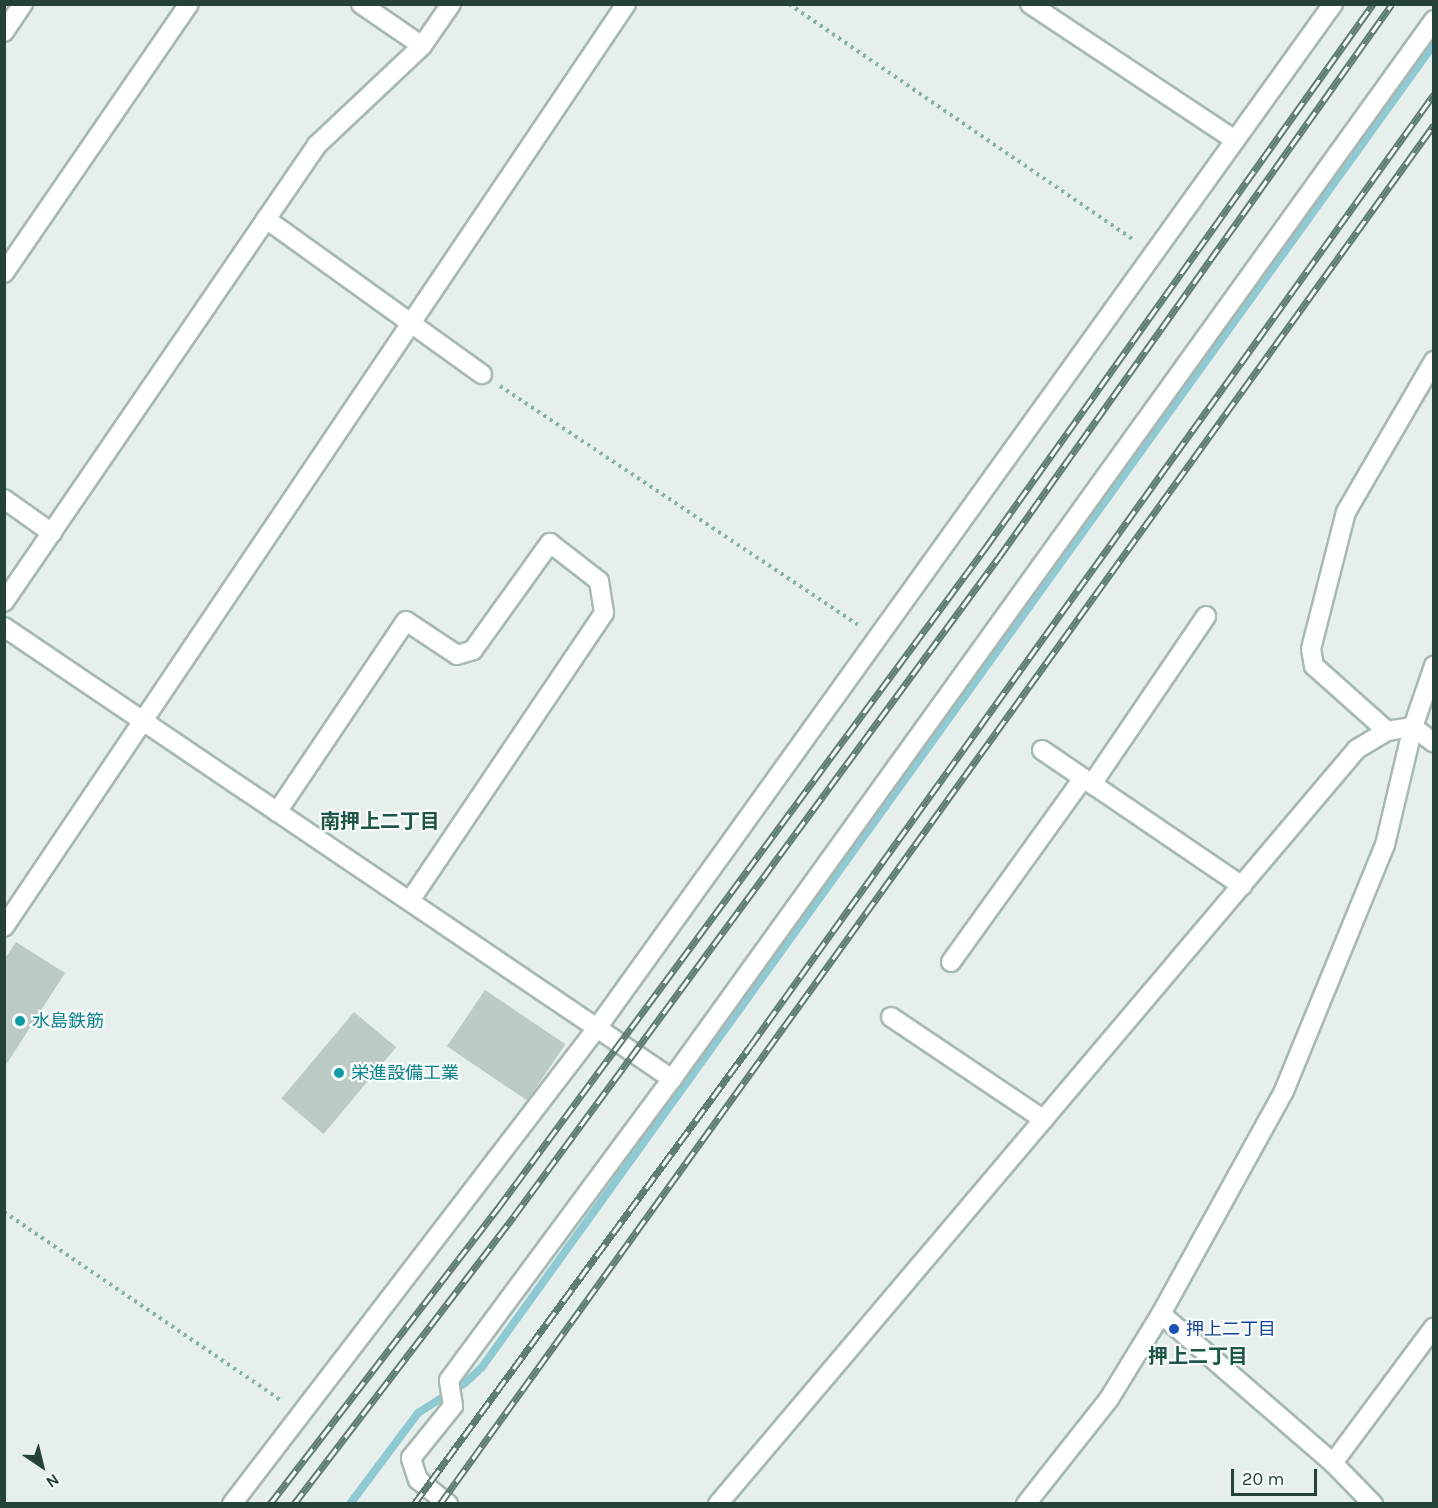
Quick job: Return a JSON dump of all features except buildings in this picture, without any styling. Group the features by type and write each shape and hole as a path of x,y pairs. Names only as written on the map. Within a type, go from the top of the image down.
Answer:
{"street":[{"path":"4,32 23,4"},
{"path":"4,273 189,4"},
{"path":"361,4 422,46"},
{"path":"4,602 317,144 422,46 451,4"},
{"path":"4,927 626,4"},
{"path":"1030,4 1235,140"},
{"path":"232,1503 597,1028 1333,4"},
{"path":"448,1503 418,1480 411,1458 453,1406 449,1380 672,1079 1434,20"},
{"path":"266,219 482,374"},
{"path":"1387,731 1314,666 1311,649 1346,512 1434,361"},
{"path":"4,499 52,533"},
{"path":"277,812 406,621 457,655 473,650 550,543 599,581 604,613 410,902"},
{"path":"951,962 1087,781 1206,616"},
{"path":"4,627 672,1079"},
{"path":"1026,1503 1109,1399 1161,1314 1284,1090 1385,845 1413,727 1434,666"},
{"path":"718,1503 1357,749 1387,731 1413,727 1434,743"},
{"path":"1042,750 1242,886"},
{"path":"891,1017 1044,1120"},
{"path":"1161,1314 1333,1463 1373,1503"},
{"path":"1333,1463 1434,1327"}],"path":[{"path":"789,4 1152,253"},
{"path":"482,374 879,638"},
{"path":"4,1212 301,1414"}],"waterway":[{"path":"350,1504 418,1413 465,1383 482,1367 1434,44"}],"railway":[{"path":"270,1504 498,1208 986,547 1373,4"},
{"path":"294,1504 514,1216 999,557 1392,4"},
{"path":"414,1504 751,1045 1434,94"},
{"path":"440,1504 1434,125"}],"place":[{"name":"水島鉄筋","path":"20,1021"},
{"name":"栄進設備工業","path":"339,1073"},
{"name":"押上二丁目","path":"1174,1329"}],"district":[{"name":"南押上二丁目","path":"380,821"},
{"name":"押上二丁目","path":"1198,1356"}]}
